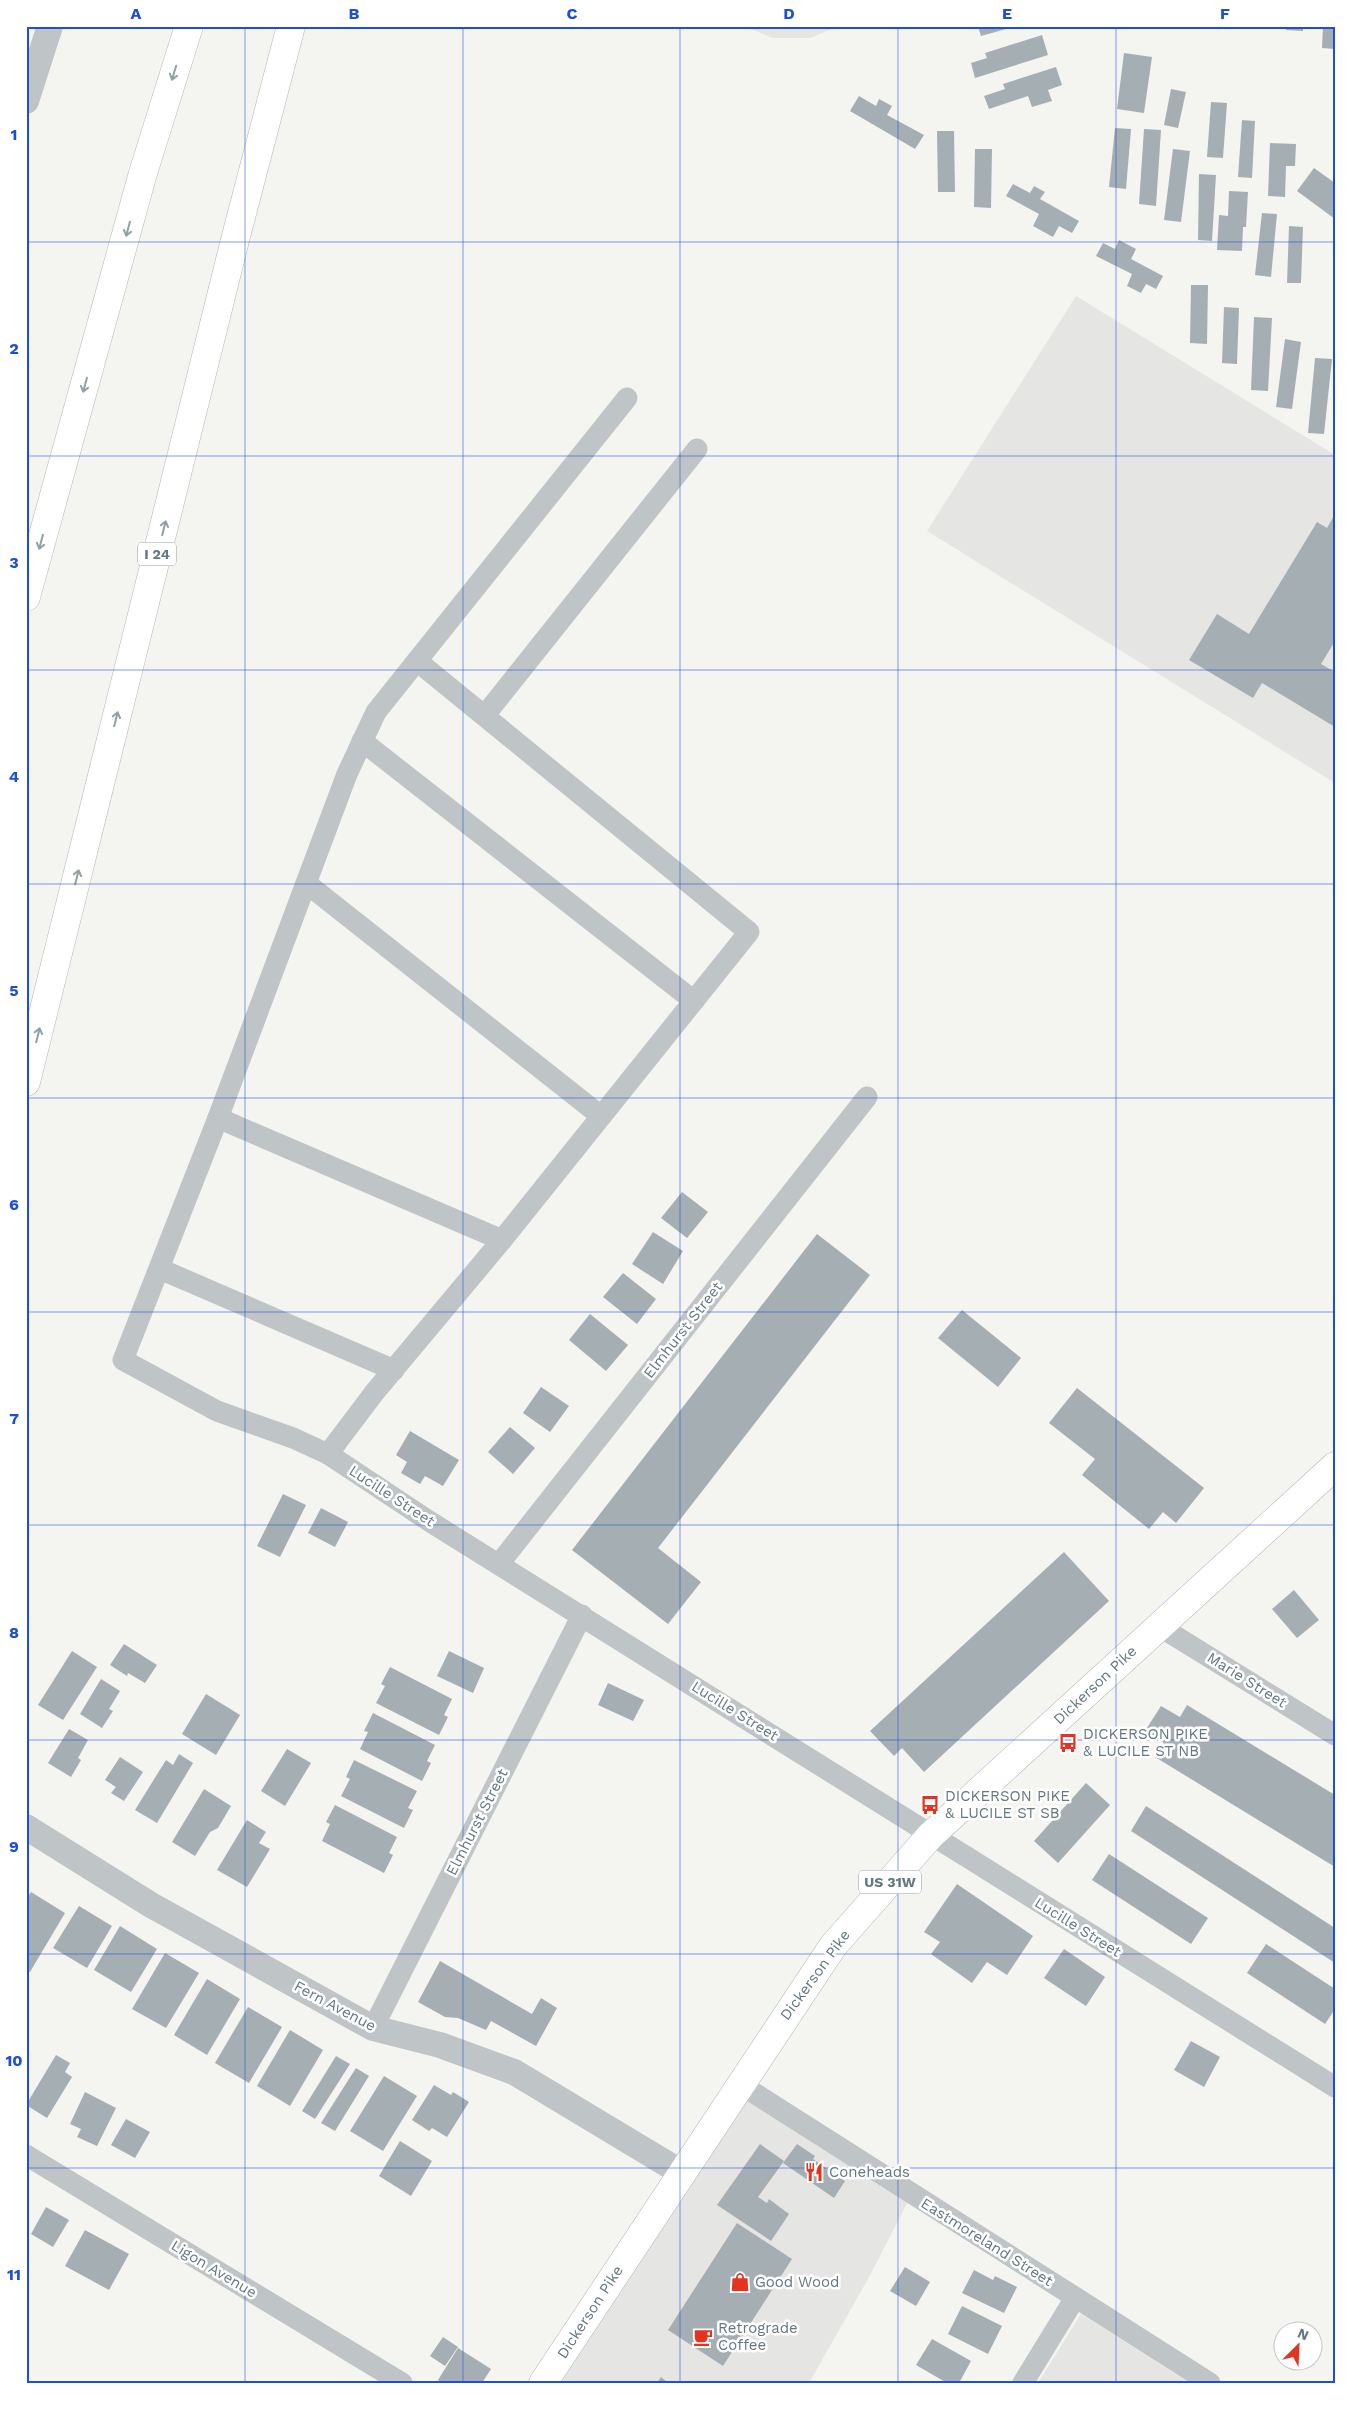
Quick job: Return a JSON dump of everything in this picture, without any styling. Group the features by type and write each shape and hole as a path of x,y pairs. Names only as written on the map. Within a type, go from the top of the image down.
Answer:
{"main road":[{"path":"26,597 141,182 189,26"},
{"name":"I 24","path":"26,1082 235,240 292,26"},
{"name":"Dickerson Pike","path":"544,2383 833,1946 932,1835 1335,1466"}],"street":[{"path":"26,102 47,28"},
{"path":"394,1370 160,1269 347,774 376,712 627,398"},
{"path":"485,715 697,449"},
{"path":"328,1454 749,932 417,661"},
{"path":"362,741 694,1001"},
{"path":"306,883 601,1116"},
{"name":"Elmhurst Street","path":"499,1564 867,1097"},
{"path":"218,1118 502,1240"},
{"name":"Lucille Street","path":"160,1269 123,1360 217,1411 293,1438 328,1454 499,1564 1335,2087"},
{"name":"Elmhurst Street","path":"373,2028 582,1615"},
{"name":"Marie Street","path":"1159,1626 1335,1735"},
{"name":"Fern Avenue","path":"26,1827 151,1905 373,2028 440,2045 514,2072 682,2173"},
{"name":"Eastmoreland Street","path":"740,2084 1210,2383"},
{"name":"Ligon Avenue","path":"26,2154 402,2383"},
{"path":"1022,2383 1075,2298"}],"shaded area":[{"path":"745,26 839,26 810,38 772,38"},
{"path":"1076,296 1335,455 1335,783 927,531"},
{"path":"740,2084 912,2194 868,2279 809,2383 543,2383"},
{"path":"1081,2314 1190,2383 1038,2383"}],"building":[{"path":"978,26 1013,26 1013,27 981,36"},
{"path":"1286,26 1303,26 1303,31 1286,30"},
{"path":"1323,26 1335,26 1335,49 1322,48"},
{"path":"1042,35 1048,55 975,78 971,63 987,58 985,53"},
{"path":"1124,53 1152,57 1144,113 1117,109"},
{"path":"1056,67 1062,85 1048,90 1052,101 1032,107 1028,96 989,109 984,96 1005,89 1003,84"},
{"path":"1171,89 1186,92 1178,128 1164,125"},
{"path":"859,96 876,106 879,99 892,106 887,115 924,135 915,149 850,111"},
{"path":"1211,102 1227,103 1223,158 1207,157"},
{"path":"1242,120 1255,121 1252,178 1238,177"},
{"path":"1115,128 1131,129 1126,189 1109,187"},
{"path":"1144,129 1161,130 1156,206 1139,204"},
{"path":"937,131 954,131 955,192 938,192"},
{"path":"1270,143 1296,144 1295,166 1286,166 1285,197 1268,196"},
{"path":"975,149 992,149 991,208 974,207"},
{"path":"1173,149 1190,151 1181,222 1164,220"},
{"path":"1314,168 1335,183 1335,219 1297,191"},
{"path":"1199,174 1216,175 1212,241 1198,240"},
{"path":"1013,184 1030,193 1034,186 1045,192 1040,199 1079,221 1072,233 1059,226 1053,237 1033,226 1039,214 1006,196"},
{"path":"1229,191 1248,192 1246,227 1243,227 1242,251 1217,250 1219,215 1228,216"},
{"path":"1262,213 1277,214 1271,277 1255,275"},
{"path":"1289,226 1303,227 1301,283 1287,283"},
{"path":"1119,240 1136,249 1131,259 1163,276 1156,289 1146,284 1141,293 1127,286 1132,274 1096,256 1103,243 1115,249"},
{"path":"1191,285 1208,285 1207,344 1190,343"},
{"path":"1224,307 1239,308 1237,364 1222,363"},
{"path":"1254,317 1272,318 1268,391 1251,390"},
{"path":"1285,339 1301,342 1292,409 1276,407"},
{"path":"1315,358 1332,359 1324,434 1308,433"},
{"path":"1335,514 1335,641 1321,664 1335,672 1335,727 1262,683 1253,698 1189,660 1217,614 1249,634 1317,522 1327,528"},
{"path":"682,1192 708,1212 687,1238 661,1218"},
{"path":"653,1232 683,1251 663,1284 632,1264"},
{"path":"817,1234 870,1275 658,1548 701,1582 668,1624 572,1550"},
{"path":"623,1273 656,1299 637,1324 603,1297"},
{"path":"962,1310 1021,1358 998,1387 938,1338"},
{"path":"590,1314 628,1345 606,1371 569,1340"},
{"path":"541,1387 569,1406 550,1432 523,1413"},
{"path":"1077,1388 1204,1488 1176,1523 1163,1512 1149,1529 1082,1475 1095,1459 1049,1423"},
{"path":"510,1427 535,1448 513,1474 488,1452"},
{"path":"410,1431 459,1460 443,1486 425,1476 420,1484 401,1473 407,1462 396,1455"},
{"path":"283,1494 306,1505 280,1557 257,1546"},
{"path":"321,1508 348,1522 335,1547 308,1533"},
{"path":"1064,1552 1109,1601 924,1772 902,1748 894,1756 870,1731"},
{"path":"1294,1590 1319,1620 1297,1638 1272,1609"},
{"path":"124,1644 157,1665 145,1683 128,1673 127,1676 110,1665"},
{"path":"72,1651 97,1667 63,1720 38,1705"},
{"path":"449,1651 484,1668 473,1693 437,1676"},
{"path":"390,1667 452,1699 444,1715 448,1717 439,1735 376,1703 385,1686 381,1684"},
{"path":"101,1679 120,1691 109,1709 113,1711 102,1728 80,1714"},
{"path":"608,1683 644,1700 633,1721 598,1705"},
{"path":"206,1694 240,1715 216,1755 182,1734"},
{"path":"1187,1705 1335,1795 1335,1867 1155,1757 1164,1743 1145,1731 1161,1706 1180,1717"},
{"path":"373,1713 435,1745 427,1761 431,1763 422,1781 360,1749 368,1732 364,1731"},
{"path":"69,1729 88,1740 78,1758 81,1760 71,1777 48,1763"},
{"path":"287,1749 311,1763 285,1806 261,1791"},
{"path":"179,1754 193,1763 157,1823 135,1810 166,1760 173,1765"},
{"path":"120,1757 143,1772 124,1801 111,1793 116,1787 105,1780"},
{"path":"354,1760 417,1791 408,1808 413,1810 404,1828 341,1796 350,1779 346,1777"},
{"path":"1086,1783 1110,1805 1058,1863 1034,1841"},
{"path":"204,1789 231,1806 218,1828 210,1832 195,1856 172,1842"},
{"path":"335,1805 397,1837 389,1853 393,1855 384,1873 322,1841 330,1824 326,1822"},
{"path":"1146,1806 1335,1928 1335,1963 1131,1831"},
{"path":"247,1820 266,1832 259,1843 270,1849 247,1887 217,1870"},
{"path":"1109,1854 1208,1918 1191,1944 1092,1880"},
{"path":"957,1884 1033,1936 1007,1975 987,1962 972,1983 931,1954 940,1942 924,1932"},
{"path":"31,1892 65,1913 30,1972 26,1970 26,1899"},
{"path":"79,1906 112,1926 87,1968 53,1948"},
{"path":"120,1926 157,1949 131,1992 94,1970"},
{"path":"1266,1944 1335,1989 1335,2009 1325,2024 1247,1973"},
{"path":"1064,1949 1105,1977 1086,2006 1044,1978"},
{"path":"165,1953 199,1973 166,2028 132,2009"},
{"path":"440,1961 532,2014 541,1998 557,2008 536,2046 491,2021 486,2030 458,2018 445,2017 418,2002"},
{"path":"207,1979 240,1999 207,2055 174,2035"},
{"path":"248,2007 282,2027 249,2083 215,2063"},
{"path":"290,2030 323,2050 290,2106 257,2086"},
{"path":"1191,2041 1220,2057 1204,2087 1174,2070"},
{"path":"56,2055 70,2063 65,2072 72,2077 47,2118 26,2105"},
{"path":"336,2056 350,2064 315,2119 302,2111"},
{"path":"356,2068 369,2076 335,2131 321,2123"},
{"path":"384,2076 417,2096 383,2151 350,2131"},
{"path":"434,2085 451,2095 453,2092 469,2102 447,2137 432,2128 429,2131 412,2120"},
{"path":"85,2092 116,2108 97,2146 77,2137 81,2129 70,2124"},
{"path":"126,2119 150,2132 135,2158 111,2145"},
{"path":"400,2141 432,2161 411,2196 379,2176"},
{"path":"760,2144 784,2161 758,2197 767,2203 769,2199 789,2214 771,2241 717,2205"},
{"name":"Coneheads","path":"797,2144 815,2156 813,2159 845,2181 834,2198 783,2163"},
{"path":"46,2207 69,2220 53,2247 31,2234"},
{"path":"737,2223 792,2259 723,2366 668,2330"},
{"path":"85,2230 129,2254 109,2290 65,2266"},
{"path":"905,2267 930,2282 916,2306 890,2291"},
{"path":"974,2270 993,2280 995,2276 1017,2287 1004,2313 962,2293"},
{"path":"962,2306 1002,2326 988,2354 948,2334"},
{"path":"443,2337 458,2347 445,2366 430,2356"},
{"path":"932,2339 971,2361 959,2383 947,2383 916,2365"},
{"path":"458,2348 491,2369 482,2383 442,2383 438,2380"},
{"path":"661,2377 668,2383 657,2383"}],"place":[{"name":"DICKERSON PIKE & LUCILE ST NB","path":"1068,1743"},
{"name":"DICKERSON PIKE & LUCILE ST SB","path":"930,1805"},
{"name":"Coneheads","path":"814,2172"},
{"name":"Good Wood","path":"740,2282"},
{"name":"Retrograde Coffee","path":"703,2337"}]}
